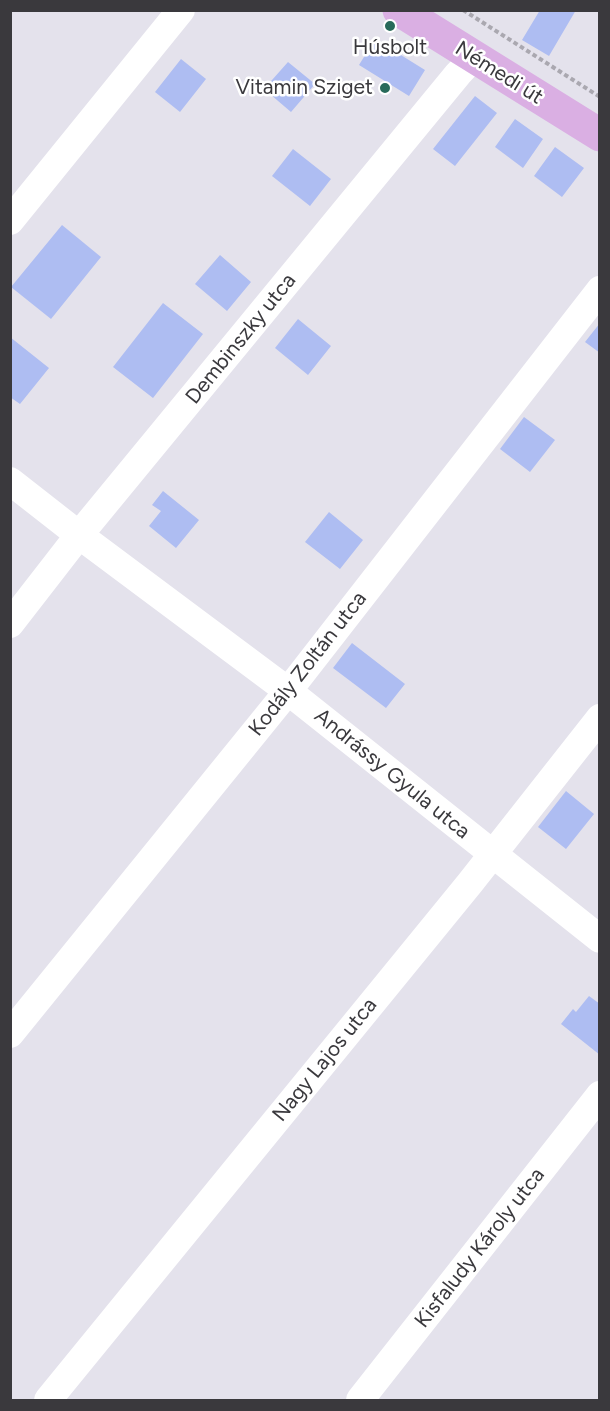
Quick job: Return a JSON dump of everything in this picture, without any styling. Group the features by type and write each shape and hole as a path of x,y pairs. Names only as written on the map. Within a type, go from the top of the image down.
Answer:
{"main road":[{"name":"Némedi út","path":"399,10 600,135"}],"street":[{"path":"10,222 181,10"},
{"name":"Dembinszky utca","path":"10,624 79,536 474,57"},
{"name":"Kodály Zoltán utca","path":"10,1034 288,691 600,290"},
{"name":"Andrássy Gyula utca","path":"10,481 79,536 288,691 600,939"},
{"name":"Nagy Lajos utca","path":"48,1401 493,854 600,718"},
{"name":"Kisfaludy Károly utca","path":"360,1401 600,1095"}],"path":[{"path":"463,10 600,97"}],"building":[{"path":"540,10 576,10 549,56 522,40"},
{"path":"375,39 425,70 409,96 359,65"},
{"path":"181,59 206,79 180,112 155,92"},
{"path":"288,62 315,84 291,112 264,89"},
{"path":"475,96 497,113 455,166 433,149"},
{"path":"515,119 543,139 523,168 495,147"},
{"path":"555,147 584,168 562,197 534,176"},
{"path":"293,149 331,179 310,206 272,176"},
{"path":"62,225 101,257 51,319 11,287"},
{"path":"220,255 251,282 227,311 195,284"},
{"path":"163,303 203,334 153,398 113,367"},
{"path":"298,319 331,346 308,375 275,348"},
{"path":"600,323 600,353 585,342"},
{"path":"10,337 49,368 20,404 10,397"},
{"path":"524,417 555,440 530,472 500,449"},
{"path":"163,491 199,520 176,548 149,526 161,511 152,505"},
{"path":"329,512 363,540 340,569 305,542"},
{"path":"352,643 405,684 386,708 333,668"},
{"path":"566,791 594,814 566,849 538,827"},
{"path":"589,996 600,1004 600,1055 561,1024 573,1009 576,1012"}],"place":[{"name":"Húsbolt","path":"390,26"},
{"name":"Vitamin Sziget","path":"385,88"}]}
